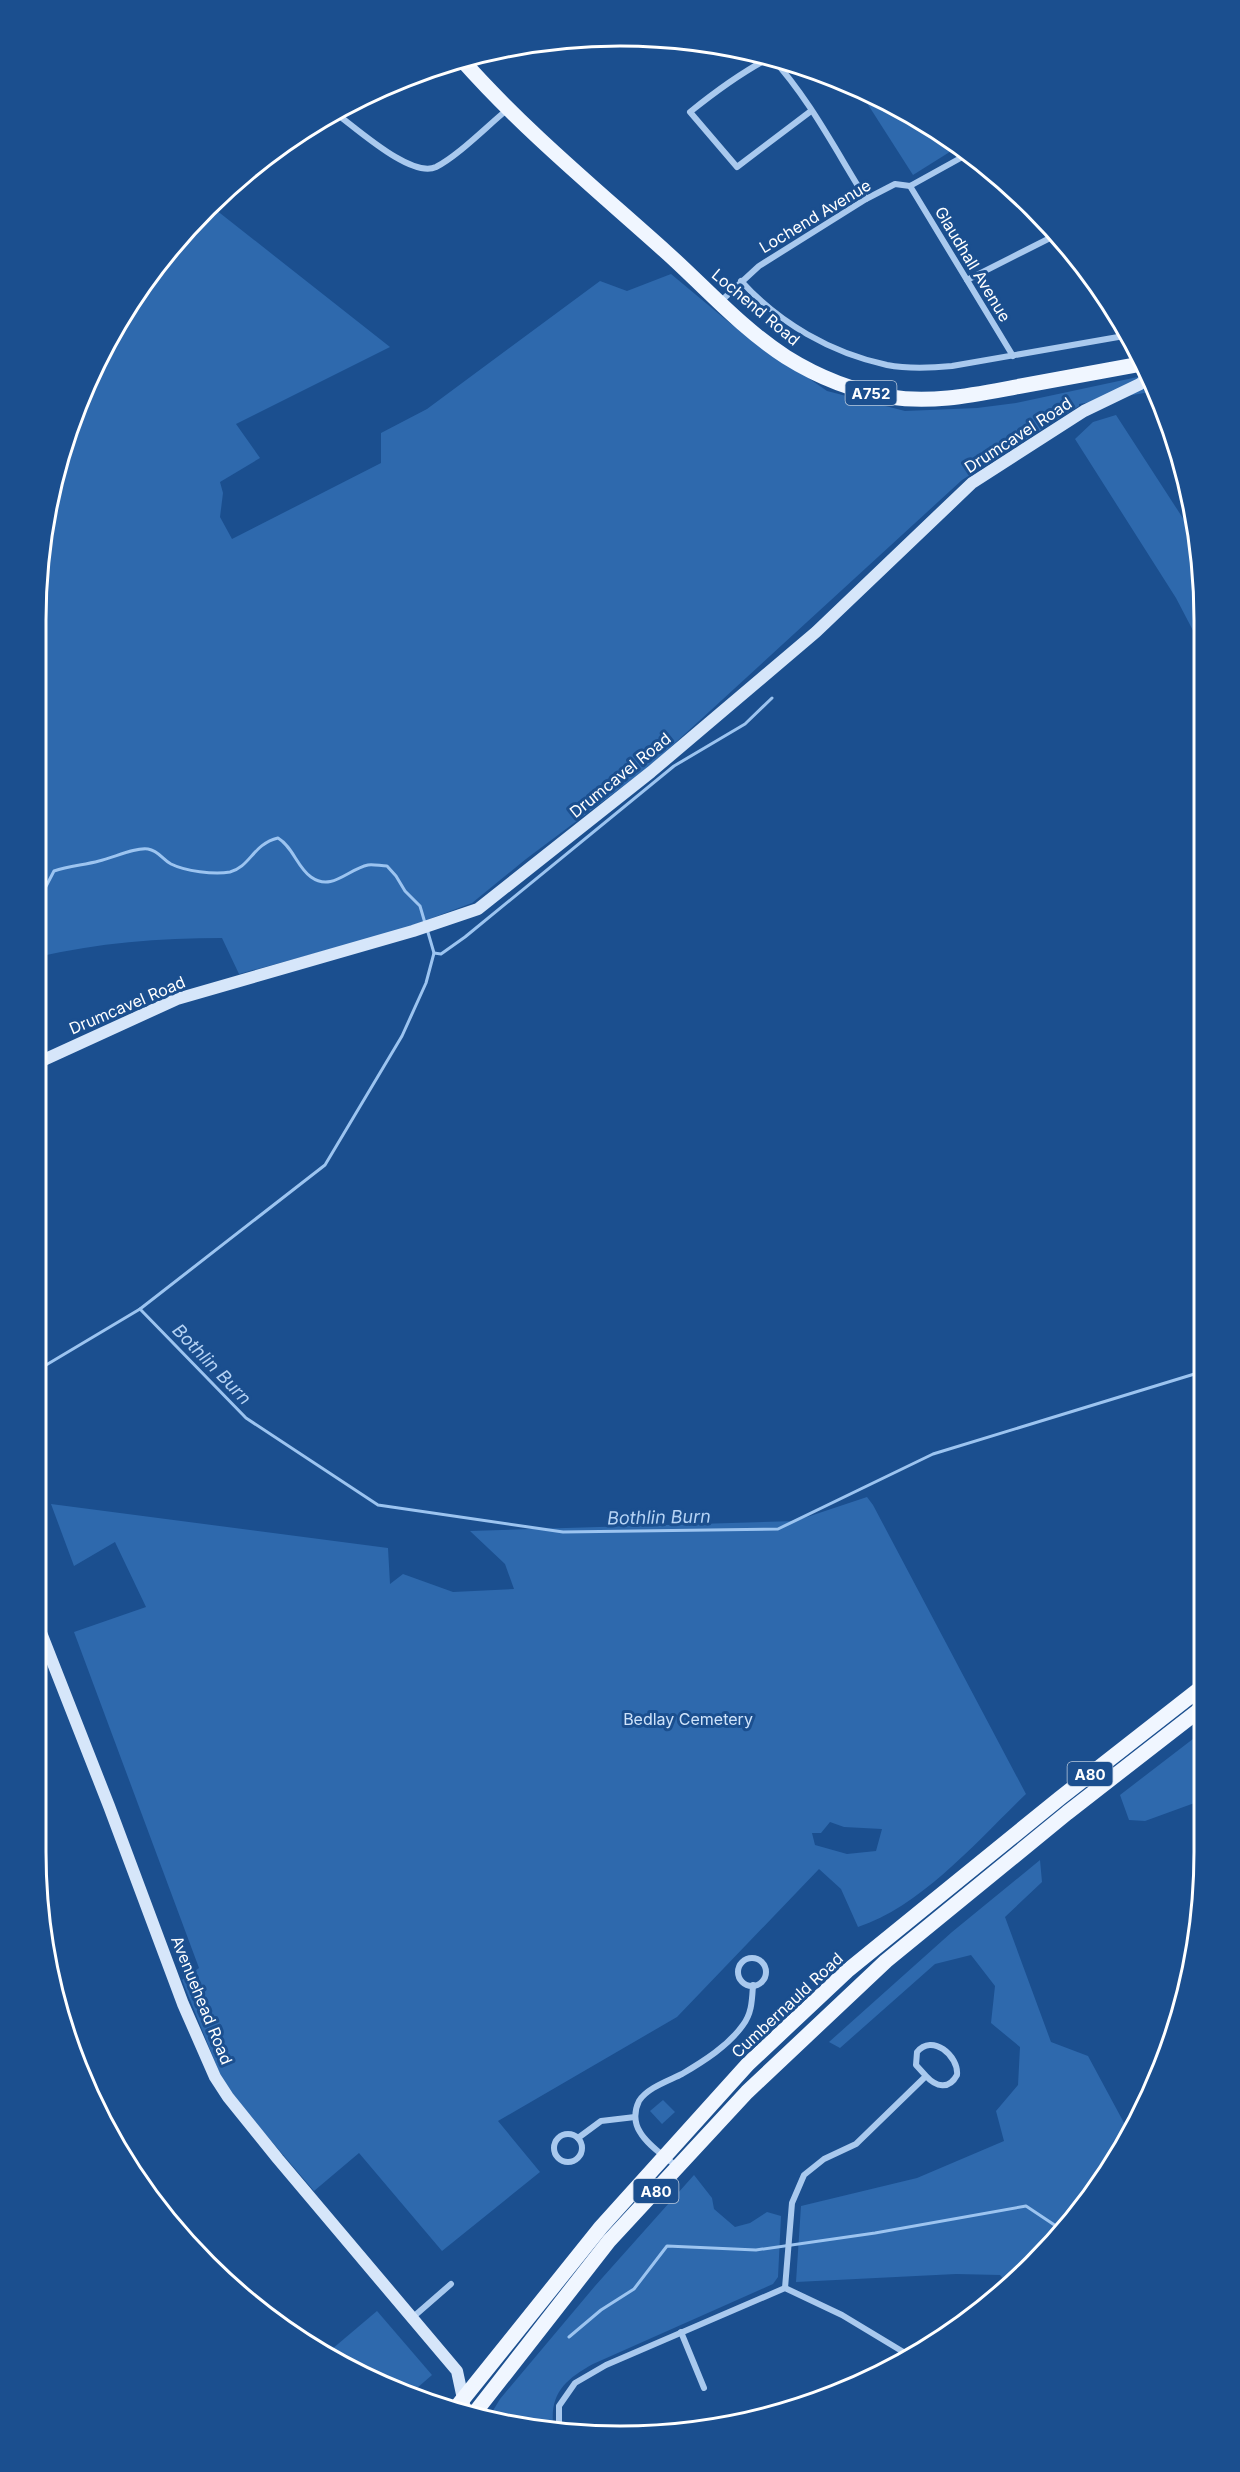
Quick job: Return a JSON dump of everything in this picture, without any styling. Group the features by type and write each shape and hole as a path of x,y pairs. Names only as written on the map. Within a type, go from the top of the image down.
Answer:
{"main road":[{"name":"Lochend Road","path":"469,67 508,108 720,302 784,356 820,376 857,390 922,400 961,397 1134,365"},
{"name":"Cumbernauld Road","path":"464,2403 601,2228 748,2064 847,1971 1194,1693"},
{"name":"A80","path":"479,2408 609,2241 747,2092 886,1960 1067,1813 1194,1714"}],"street":[{"path":"760,64 713,93 690,112 737,168 811,111"},
{"path":"784,71 866,199"},
{"path":"342,118 397,158 418,168 434,168 508,108"},
{"name":"Lochend Avenue","path":"720,302 741,280 759,266 866,199 896,184 910,186 960,158"},
{"name":"Glaudhall Avenue","path":"910,186 1013,356"},
{"path":"966,280 1048,239"},
{"path":"741,280 754,296 785,322 841,351 888,365 926,368 1013,356 1119,337"},
{"name":"Drumcavel Road","path":"46,1059 177,999 413,931 478,909 651,772 826,623 972,483 1084,411 1142,383"},
{"name":"Avenuehead Road","path":"46,1645 183,2004 215,2077 228,2097 278,2159 457,2371 460,2402"},
{"path":"753,1958 761,1961 766,1973 762,1982 753,1985 744,1983 738,1971 741,1963 753,1958"},
{"path":"677,2168 640,2132 635,2117 639,2102 646,2094 706,2059 735,2034 751,2009 753,1985"},
{"path":"933,2043 941,2046 955,2062 957,2075 952,2082 944,2086 935,2085 926,2076 918,2067 915,2057 921,2047 933,2043"},
{"path":"785,2288 792,2203 796,2187 804,2175 824,2159 856,2145 926,2076"},
{"path":"578,2138 601,2121 635,2117"},
{"path":"566,2134 578,2138 582,2152 577,2160 568,2163 558,2159 554,2147 557,2138 566,2134"},
{"path":"412,2318 451,2283"},
{"path":"559,2422 559,2406 575,2383 606,2365 785,2288 842,2315 902,2351"},
{"path":"681,2332 704,2388"}],"green space":[{"path":"867,103 907,123 951,151 913,175"},
{"path":"217,211 390,347 236,424 260,458 220,482 223,493 220,517 232,539 381,463 381,433 427,409 600,281 627,291 671,274 731,324 827,391 905,411 977,408 1016,403 1139,377 1146,393 1079,404 962,480 650,766 526,859 472,903 400,930 239,974 222,938 129,942 46,955 46,620 51,545 66,472 77,436 106,366 143,301 165,271"},
{"path":"1116,415 1184,520 1189,545 1194,632 1176,598 1075,439 1093,422"},
{"name":"Bedlay Cemetery","path":"867,1497 1026,1794 969,1851 927,1888 882,1917 858,1927 841,1889 819,1869 677,2017 498,2121 540,2172 442,2251 359,2153 314,2191 243,2108 221,2077 182,1980 199,1968 74,1632 146,1607 115,1542 74,1566 51,1504 388,1548 390,1584 403,1574 453,1592 514,1589 505,1564 470,1531 795,1521","holes":["830,1822 844,1827 882,1829 876,1851 847,1854 815,1845 812,1833 821,1833"]},
{"path":"1194,1738 1194,1803 1145,1821 1129,1820 1120,1795"},
{"path":"1040,1860 1042,1882 1005,1917 1051,2042 1088,2056 1125,2124 1097,2171 1075,2201 1026,2258 1003,2279 1000,2275 956,2274 796,2282 801,2206 917,2178 1004,2141 996,2111 1018,2085 1020,2047 991,2023 995,1986 971,1955 935,1964 840,2048 829,2042 952,1932"},
{"path":"663,2100 675,2112 662,2124 650,2111"},
{"path":"694,2175 712,2198 714,2209 735,2227 750,2223 767,2212 781,2216 778,2277 773,2284 583,2370 560,2390 553,2408 553,2422 493,2411 500,2399 595,2286"},
{"path":"377,2311 432,2375 417,2388 332,2349"}],"waterway":[{"path":"434,953 441,954 465,937 674,766 745,724 772,698"},
{"name":"Bothlin Burn","path":"46,886 54,871 143,849 155,851 171,864 184,869 208,873 230,872 242,865 263,845 278,838 288,846 306,873 319,881 333,881 368,865 387,866 405,891 420,906 425,923"},
{"name":"Bothlin Burn","path":"427,929 434,953 426,983 402,1036 325,1165 140,1309 246,1418 378,1505 563,1532 778,1529 933,1454 1194,1374"},
{"path":"46,1365 140,1309"},
{"path":"569,2337 601,2310 634,2289 667,2246 756,2250 875,2233 1026,2206 1055,2225"}]}
